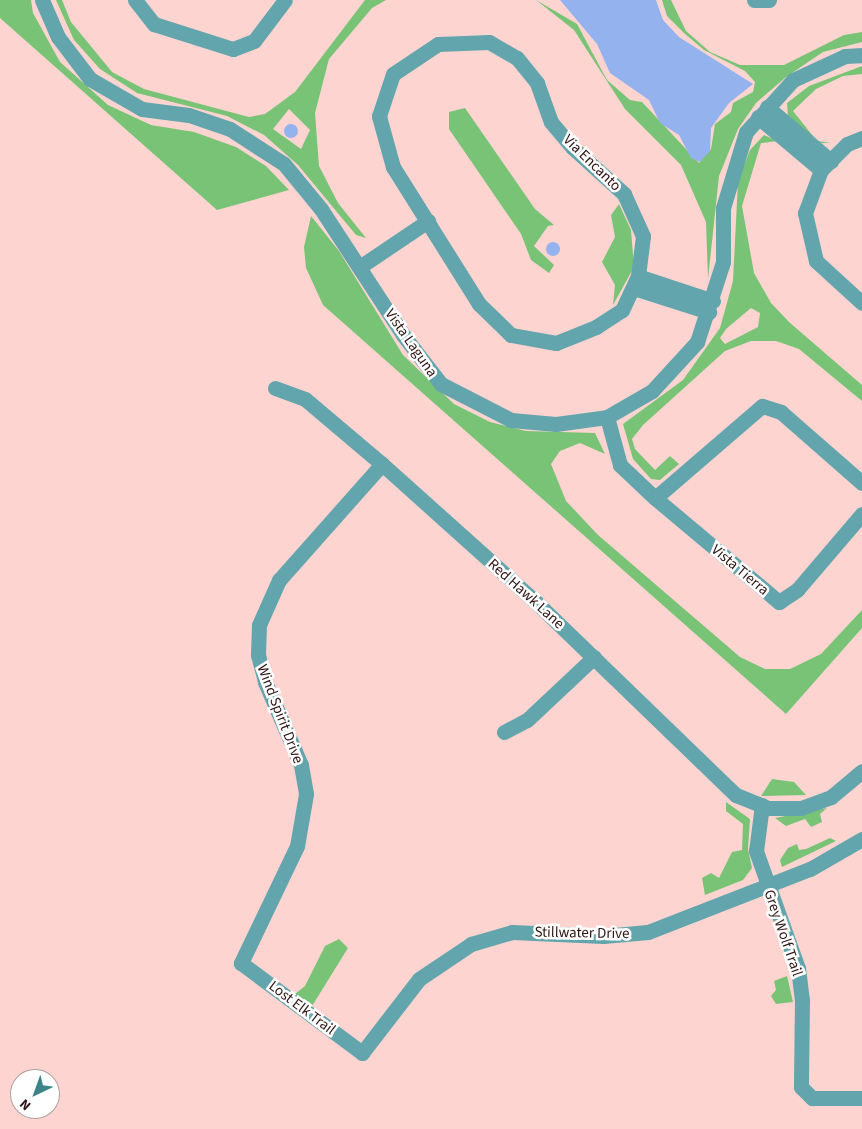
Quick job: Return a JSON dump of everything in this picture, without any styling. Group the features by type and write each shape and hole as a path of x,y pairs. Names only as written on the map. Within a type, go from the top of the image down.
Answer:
{"street":[{"name":"Vista Laguna","path":"42,0 58,37 90,79 142,109 188,116 230,129 284,164 361,266 403,335 441,384 511,420 556,424 607,417 652,391 698,342 711,306 723,262 723,208 746,132 793,80 845,56 862,55"},
{"path":"135,0 154,24 233,49 254,41 284,0"},
{"path":"754,0 769,0"},
{"name":"Via Encanto","path":"489,42 517,58 537,83 551,122 624,194 643,236 636,282 622,310 596,327 556,343 511,335 479,304 393,167 379,116 393,74 438,44 489,42"},
{"path":"763,112 826,165"},
{"path":"862,138 847,144 826,165 805,213 816,261 862,302"},
{"path":"361,266 428,221"},
{"path":"636,282 711,306"},
{"name":"Red Hawk Lane","path":"275,388 305,399 382,464 594,657 736,795 765,807"},
{"path":"655,498 762,406 781,412 862,483"},
{"name":"Vista Tierra","path":"607,417 620,465 655,498 779,602 798,590 862,514"},
{"name":"Wind Spirit Drive","path":"241,963 297,846 306,794 301,765 266,682 258,655 259,625 279,580 382,464"},
{"path":"504,732 527,720 594,657"},
{"path":"765,807 801,808 831,797 862,771"},
{"name":"Grey Wolf Trail","path":"765,807 756,851 798,968 802,1000 800,1087 812,1098 862,1098"},
{"name":"Stillwater Drive","path":"362,1053 419,979 471,944 512,932 628,936 768,887 862,840"},
{"name":"Lost Elk Trail","path":"241,963 362,1053"}],"green space":[{"path":"0,0 31,0 33,13 60,62 108,105 151,125 194,132 236,147 266,166 289,190 217,210 0,18"},
{"path":"56,0 62,0 71,22 112,72 144,89 249,117 265,114 295,92 365,0 386,0 372,8 329,59 315,113 319,166 338,203 366,238 356,235 298,165 264,135 227,116 137,93 100,69 74,40","holes":["289,109 310,130 301,149 273,129"]},
{"path":"536,0 577,24 607,80 630,100 642,102 699,163 711,149 715,124 731,112 733,103 753,92 755,82 745,71 704,50 684,33 667,16 662,0 671,0 686,31 710,52 740,65 784,65 844,35 862,32 862,42 823,52 786,77 756,103 738,129 719,176 708,279 706,222 681,165 625,109 574,30"},
{"path":"862,66 862,74 843,76 816,89 793,111 817,141 831,143 818,143 788,118 787,103 809,86"},
{"path":"465,108 535,209 554,225 548,226 534,246 554,265 549,273 531,260 521,234 449,129 449,112"},
{"path":"764,135 778,141 761,143 742,206 754,273 771,303 789,322 862,385 862,401 799,349 776,341 751,341 725,351 643,425 632,439 635,449 655,470 670,456 679,464 660,480 651,479 633,459 623,424 683,380 720,328 733,281 738,181 750,150","holes":["751,308 760,313 758,327 725,344 720,338 726,329"]},
{"path":"619,204 631,230 634,267 613,305 615,285 602,262 615,237 611,215"},
{"path":"311,216 339,251 403,355 454,404 490,422 526,431 595,433 605,454 580,443 560,451 551,464 566,501 598,535 740,657 765,669 790,669 821,654 862,610 862,628 786,714 323,305 306,268 304,247"},
{"path":"772,779 794,782 806,795 761,796"},
{"path":"726,802 750,819 748,849 752,868 743,880 705,895 702,878 711,873 719,878 732,852 742,850 743,824 726,811"},
{"path":"827,808 820,814 822,822 811,827 805,819 786,826 775,818"},
{"path":"830,838 836,841 782,867 780,860 788,848 797,844 799,850 806,849"},
{"path":"339,939 348,948 312,1006 295,994 305,986 325,946"},
{"path":"787,976 793,1002 776,1004 771,996 776,990 774,981"}],"water":[{"path":"560,0 656,0 663,20 679,37 753,84 729,103 711,128 710,151 700,162 691,158 679,135 660,123 649,100 610,73 597,44"},
{"path":"288,124 294,124 298,131 294,138 288,138 284,134 284,128"},
{"path":"550,242 556,242 560,249 556,256 550,256 546,252 546,246"}]}
